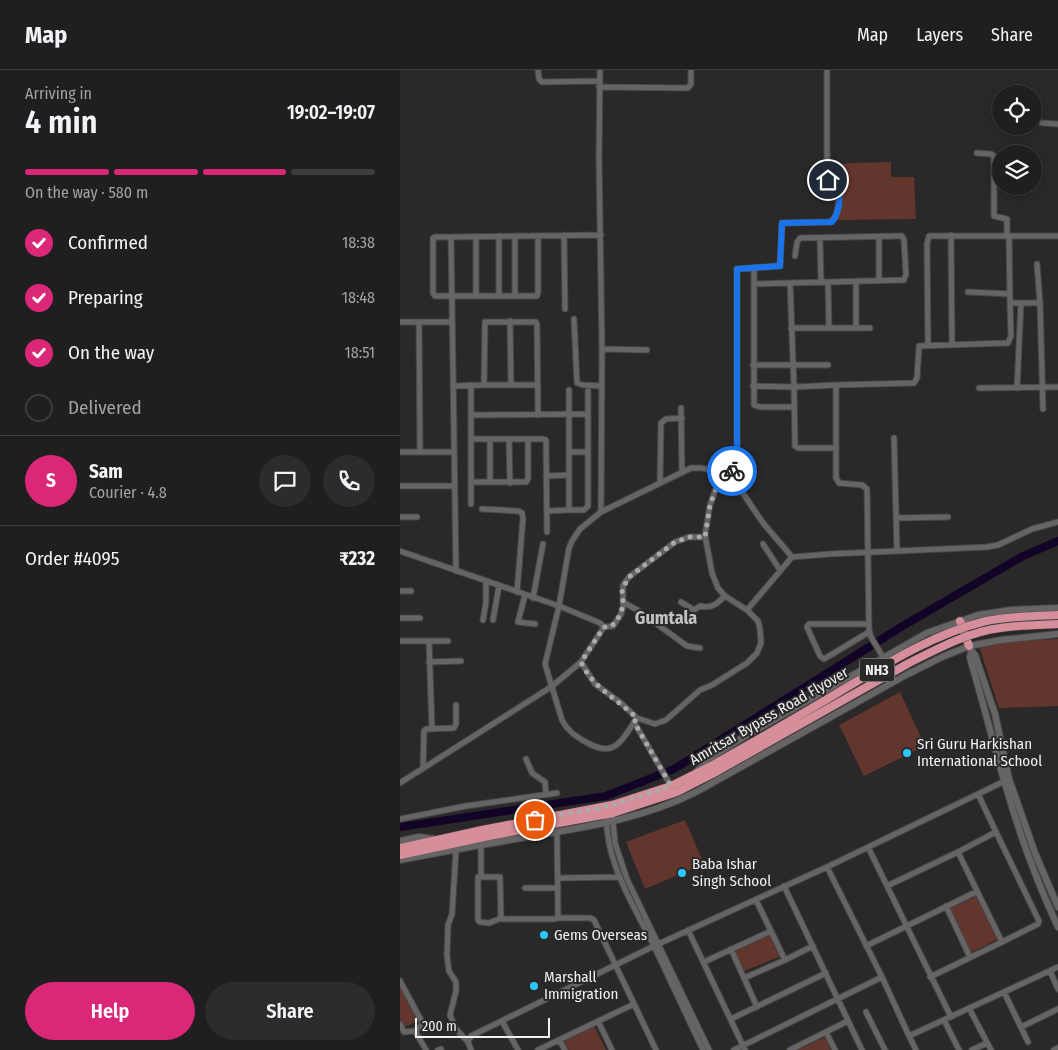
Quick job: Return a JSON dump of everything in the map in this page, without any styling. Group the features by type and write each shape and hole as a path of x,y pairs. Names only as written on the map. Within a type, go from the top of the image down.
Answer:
{"highway":[{"name":"Amritsar Bypass Road Flyover","path":"692,781 888,663 943,636 988,621 1058,615"},
{"path":"960,621 970,649"},
{"name":"Amritsar Bypass Road Flyover","path":"712,769 944,646 973,634 999,628 1058,624"},
{"name":"NH3","path":"400,855 443,849 610,814 662,798 692,781"},
{"name":"NH3","path":"402,845 610,814 671,786 692,781"}],"street":[{"path":"538,70 539,79 542,82 688,88 691,80 690,70"},
{"path":"600,70 601,512"},
{"path":"729,477 737,460 737,269 780,266 782,223 830,222 834,220 838,208 839,194 830,184 827,172 827,70"},
{"path":"1042,123 1058,124"},
{"path":"753,386 794,387 914,383 917,378 918,348 921,346 1008,343 1011,336 1007,219 994,216 994,156 992,154 976,153"},
{"path":"538,236 538,294 536,296 436,296 433,293 433,238 435,237 564,235 601,236"},
{"path":"564,235 565,309"},
{"path":"928,345 928,239 931,235 1058,236"},
{"path":"950,235 952,345"},
{"path":"499,236 499,296"},
{"path":"515,236 515,296"},
{"path":"754,284 904,280 906,274 904,238 899,236 798,239 796,256"},
{"path":"451,237 456,571"},
{"path":"476,237 476,296"},
{"path":"878,281 879,237"},
{"path":"820,238 821,282"},
{"path":"1037,264 1043,408"},
{"path":"754,270 753,386 755,406 794,407"},
{"path":"856,281 856,328"},
{"path":"828,282 829,328"},
{"path":"790,283 794,443 796,447 836,448"},
{"path":"968,292 1010,294"},
{"path":"1010,303 1040,303"},
{"path":"1017,388 1020,303"},
{"path":"574,319 577,383 601,386"},
{"path":"484,385 484,323 488,321 533,321 536,323 538,415"},
{"path":"510,321 511,385"},
{"path":"400,322 452,322"},
{"path":"419,322 420,452"},
{"path":"791,328 870,328"},
{"path":"602,349 647,350"},
{"path":"753,365 828,365"},
{"path":"471,385 471,504"},
{"path":"453,386 538,385"},
{"path":"836,385 836,476 837,481 842,484 862,485 867,489 870,635 883,657"},
{"path":"979,388 1058,387"},
{"path":"569,390 569,510"},
{"path":"547,511 584,510 588,508 588,391"},
{"path":"682,408 682,473"},
{"path":"471,415 588,414"},
{"path":"660,483 661,423 666,419 682,418"},
{"path":"894,438 897,551"},
{"path":"471,439 546,440 547,532"},
{"path":"490,439 490,482"},
{"path":"509,439 510,483"},
{"path":"471,482 525,483 527,481 528,439"},
{"path":"400,452 454,452"},
{"path":"569,452 588,452"},
{"path":"635,720 617,746 607,750 600,750 586,743 566,728 551,687 545,664 559,606 569,548 580,529 601,512 694,468 722,472 729,477 792,557"},
{"path":"635,720 660,723 700,690 712,685 753,658 761,643 758,621 747,610 725,596 714,581 705,537 710,505 722,472"},
{"path":"546,476 569,475"},
{"path":"400,486 454,486"},
{"path":"482,510 518,511 522,513 517,592"},
{"path":"400,517 417,517"},
{"path":"896,518 948,517"},
{"path":"747,610 792,557 993,546 1032,529 1058,522"},
{"path":"400,783 551,687 581,662 604,627 612,626 618,618 623,602 623,585 629,577 675,542 689,537 705,537"},
{"path":"533,598 543,544"},
{"path":"763,544 780,570"},
{"path":"400,551 559,606 600,623 604,627"},
{"path":"483,620 486,602 486,582"},
{"path":"493,620 499,586"},
{"path":"400,591 410,591"},
{"path":"525,595 518,622 535,624"},
{"path":"681,602 692,610 700,606 708,608 725,596"},
{"path":"623,602 687,646 700,648"},
{"path":"692,781 715,755 883,657 928,633 978,615 1011,610 1058,608"},
{"path":"400,618 420,618"},
{"path":"869,624 809,624 807,627 820,656 824,659 870,635"},
{"path":"400,860 443,849 456,850 557,832 610,814 645,814 681,800 925,665 1001,640 1058,634"},
{"path":"400,641 448,640"},
{"path":"428,641 432,729"},
{"path":"970,649 976,655 995,714 1007,780 1023,841 1058,927"},
{"path":"430,662 461,661"},
{"path":"581,662 595,684 621,703 635,720 671,786"},
{"path":"423,768 424,732 426,729 454,728 456,724 456,705"},
{"path":"526,758 532,773 545,782 546,794"},
{"path":"468,1042 471,1036 656,945 827,867 1007,780"},
{"path":"1007,780 1058,907"},
{"path":"400,819 466,806 556,793"},
{"path":"930,977 1038,924 1040,921 978,794"},
{"path":"610,814 615,843 626,877 703,1050"},
{"path":"610,814 609,849 620,878 709,1050"},
{"path":"557,832 559,913 557,918"},
{"path":"887,886 996,832"},
{"path":"481,845 481,876"},
{"path":"868,847 951,1017"},
{"path":"456,850 452,914 448,925 449,971 456,982 456,991 450,1015 456,1029 468,1042 471,1050"},
{"path":"958,852 1002,942"},
{"path":"827,867 916,1050"},
{"path":"501,918 500,877 481,876 477,878 479,921 489,923 501,918 590,918 594,920 656,1050"},
{"path":"558,878 626,877"},
{"path":"784,886 839,998 862,1050"},
{"path":"525,888 558,888"},
{"path":"866,946 976,892"},
{"path":"756,900 785,960"},
{"path":"946,906 970,957"},
{"path":"688,930 744,1048"},
{"path":"704,962 771,931"},
{"path":"744,978 813,946"},
{"path":"732,949 757,1007"},
{"path":"909,1036 1058,967"},
{"path":"1050,971 1058,989"},
{"path":"731,1019 826,973"},
{"path":"734,1050 744,1048 839,998 882,978"},
{"path":"400,982 422,1022 421,1026 415,1031 404,1032 400,1024"},
{"path":"1004,992 1028,1042"},
{"path":"538,1050 634,1004"},
{"path":"969,1008 991,1050"},
{"path":"1021,1027 1058,1009"},
{"path":"866,1012 885,1050"},
{"path":"944,1020 959,1050"},
{"path":"502,1021 518,1050"},
{"path":"598,1021 612,1050"},
{"path":"790,1050 848,1021"},
{"path":"415,1031 426,1050"},
{"path":"826,1032 835,1050"},
{"path":"559,1040 565,1050"},
{"path":"972,1050 987,1043"},
{"path":"1054,1050 1058,1048"}],"shaded area":[{"path":"891,162 891,177 914,177 916,219 836,220 831,167 848,163"},
{"path":"1058,639 1058,706 999,708 979,646 1018,641"},
{"path":"900,692 925,746 864,776 839,725"},
{"path":"685,820 704,864 645,889 626,842"},
{"path":"977,896 998,939 970,953 949,909"},
{"path":"770,934 781,956 744,971 735,950"},
{"path":"400,984 420,1020 404,1027 400,1019"},
{"path":"594,1026 606,1050 569,1050 564,1041"},
{"path":"825,1037 831,1050 798,1050"}],"waterway":[{"path":"400,827 606,796 674,769 901,627 1023,556 1058,541"}],"way so far":[{"path":"535,820 612,805 671,786 634,722 637,718 621,703 595,684 581,662 604,627 612,626 621,614 623,585 629,577 675,542 689,537 705,537 710,505 722,472 729,477 732,471"}],"place":[{"name":"Sri Guru Harkishan International School","path":"907,753"},
{"name":"Baba Ishar Singh School","path":"682,873"},
{"name":"Gems Overseas","path":"544,935"},
{"name":"Marshall Immigration","path":"534,986"}],"district":[{"name":"Gumtala","path":"666,618"}],"route":[{"path":"732,471 737,460 737,269 739,267 780,266 782,223 832,222 839,204 839,194 828,180"}]}
